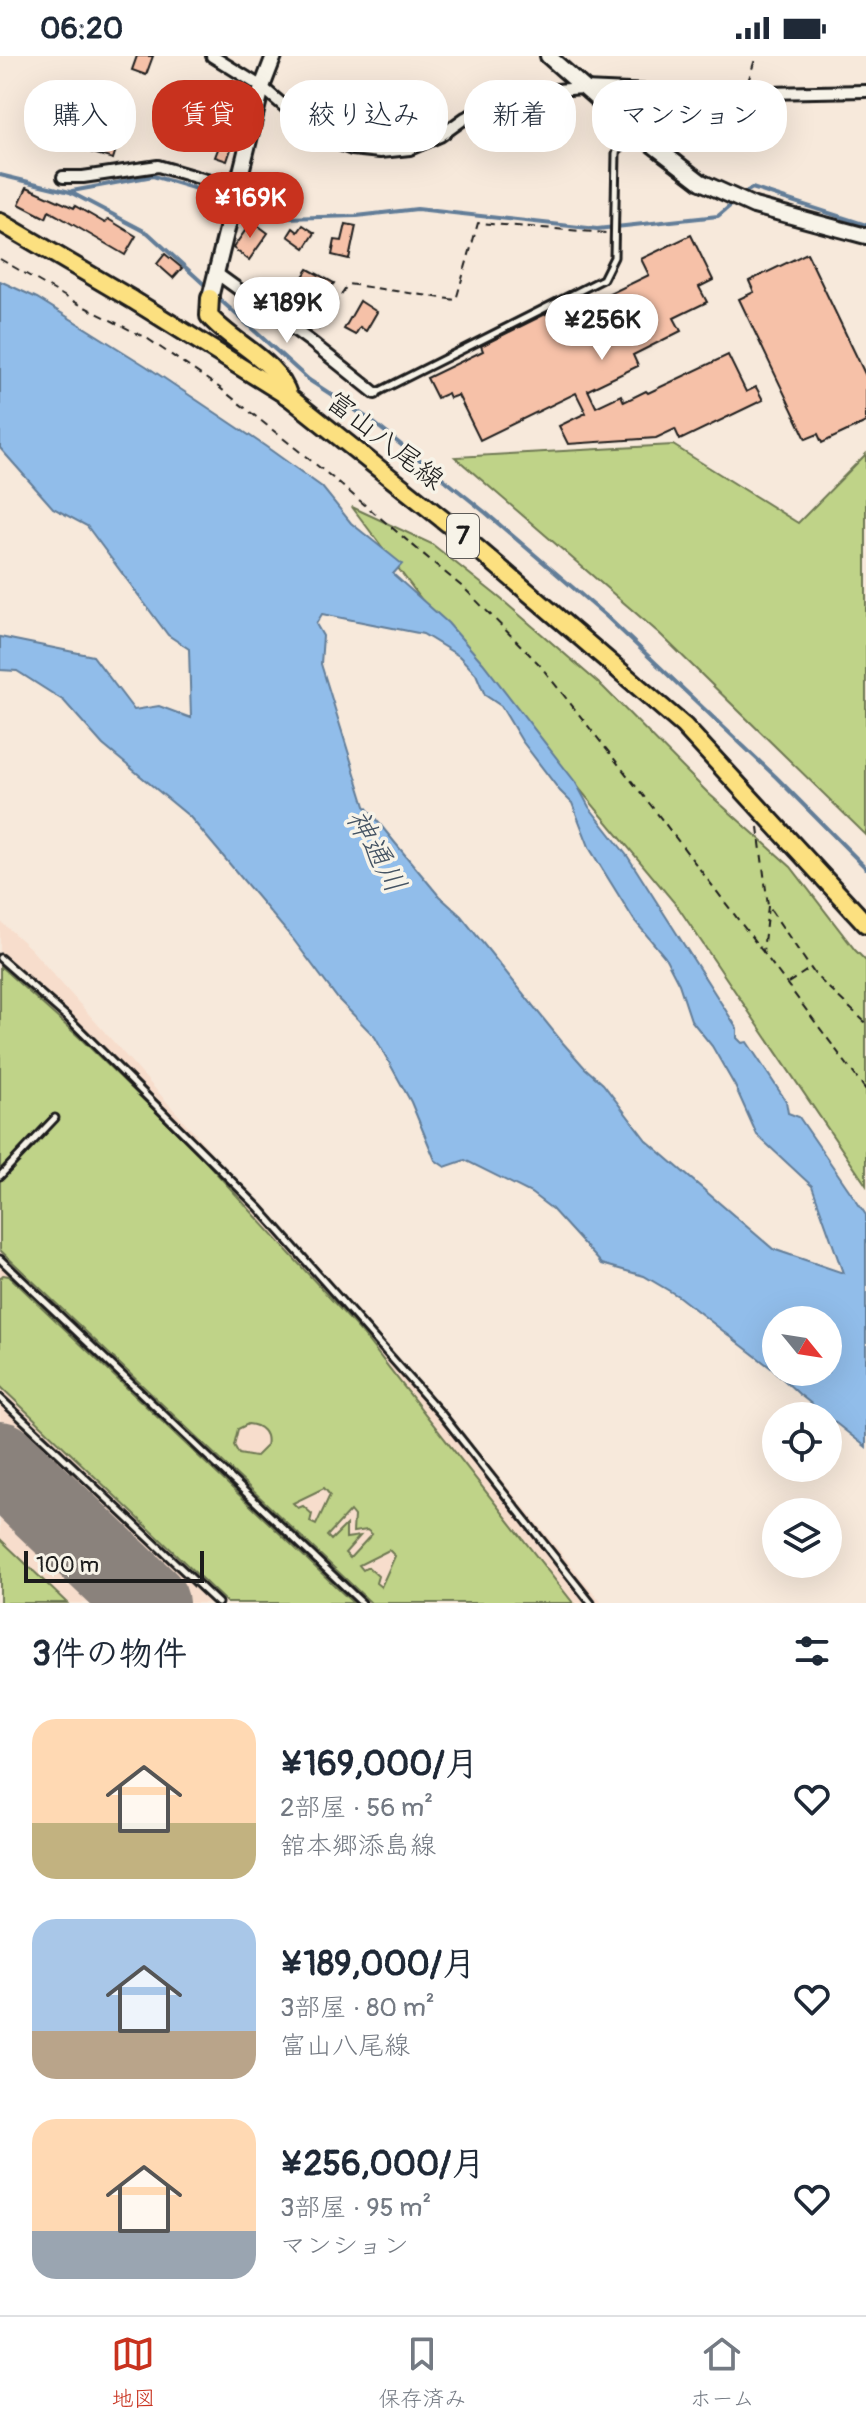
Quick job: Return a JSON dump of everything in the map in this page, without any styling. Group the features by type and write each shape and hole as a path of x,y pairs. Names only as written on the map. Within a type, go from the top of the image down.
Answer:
{"main road":[{"name":"富山八尾線","path":"0,222 289,397 451,526 684,726 866,924"},
{"path":"213,287 209,316 219,328 284,381 289,397"}],"street":[{"path":"212,56 251,80"},
{"path":"264,82 274,56"},
{"path":"548,56 592,95"},
{"path":"264,89 305,124 331,141 352,149 380,152 410,149 500,102 541,91 592,88"},
{"path":"787,92 866,91"},
{"path":"246,152 213,287 310,341 375,393"},
{"path":"662,152 701,182 754,206 866,236"},
{"path":"63,177 158,166 237,189"}],"lane":[{"path":"375,393 603,279 614,257 617,152"},
{"path":"0,958 67,1017 259,1208 443,1416 591,1603"},
{"path":"0,1176 55,1118"},
{"path":"2,1263 362,1603"},
{"path":"0,1398 218,1603"}],"path":[{"path":"749,80 756,56"},
{"path":"310,341 348,284 456,300 478,223 614,234"},
{"path":"0,259 148,339 220,388 466,590 539,664 653,808 866,1090"},
{"path":"763,952 768,906 758,825 765,812"},
{"path":"768,906 810,968 866,1023"},
{"path":"787,984 810,968"}],"shaded area":[{"path":"0,921 30,948 491,1467 602,1603 0,1603"}],"green space":[{"path":"673,445 798,523 866,454 866,835 660,634 455,457"},
{"path":"352,507 432,544 603,687 708,793 791,867 866,961 866,1185 678,907 422,600"},
{"path":"0,966 80,1038 198,1153 361,1332 573,1603 371,1603 0,1250","holes":["248,1424 260,1428 265,1434 266,1446 255,1457 239,1454 234,1445 238,1429","324,1488 330,1495 316,1525 310,1522 312,1514 303,1506 298,1508 293,1503","350,1511 354,1516 353,1532 367,1530 372,1534 350,1558 345,1553 360,1536 346,1538 346,1525 331,1540 327,1536","389,1550 395,1556 381,1587 376,1583 378,1576 368,1567 363,1570 359,1565"]},
{"path":"9,1276 353,1603 227,1603 0,1386 0,1278"},
{"path":"0,1539 67,1603 0,1603"}],"water":[{"name":"神通川","path":"0,281 37,298 146,366 322,487 351,523 402,564 393,574 448,623 576,783 589,807 628,857 737,1028 737,1038 742,1043 747,1042 786,1101 788,1113 799,1117 866,1215 866,1447 842,1428 842,1402 809,1402 790,1386 842,1386 842,1306 762,1306 762,1361 678,1296 644,1276 602,1264 552,1209 531,1193 465,1160 445,1167 435,1160 411,1102 375,1037 338,999 293,939 190,817 103,745 64,701 17,671 0,670 0,637 93,656 134,710 159,706 191,718 189,649 168,635 87,526 53,508 0,448","holes":["322,614 423,634 459,656 476,674 485,695 501,706 522,741 572,803 590,849 634,920 665,957 679,984 691,1020 712,1046 735,1086 757,1135 812,1186 843,1273 773,1249 646,1140 603,1084 562,1042 461,916 439,896 365,806 321,664 323,636 316,624"]}],"building":[{"path":"137,56 153,56 146,75 132,70"},
{"path":"89,152 115,152 113,159"},
{"path":"217,152 230,152 227,161 215,157"},
{"path":"27,187 75,206 105,223 108,219 136,236 125,255 49,211 46,218 19,204"},
{"path":"252,221 268,233 249,260 233,248"},
{"path":"346,224 356,226 349,259 332,255 335,240 342,241"},
{"path":"303,225 315,233 305,248 288,236 293,228 298,232"},
{"path":"691,235 713,280 699,287 707,302 674,318 681,331 633,355 638,366 588,390 596,407 621,395 624,402 728,355 746,392 756,387 763,400 680,440 675,429 656,438 568,444 559,426 586,413 576,393 480,440 458,395 450,398 448,393 437,398 427,378 483,351 481,346 586,294 591,303 649,275 641,259"},
{"path":"807,253 866,376 866,422 822,443 818,434 806,439 739,299 754,292 749,281"},
{"path":"165,254 182,268 173,278 157,264"},
{"path":"308,269 334,283 327,292 334,297 320,315 296,297 294,301 282,292 291,279 298,284"},
{"path":"360,301 377,312 366,331 360,327 355,335 344,329"}],"waterway":[{"path":"0,175 70,192 148,233 208,288"},
{"path":"72,191 153,176 230,199"},
{"path":"742,195 752,188 866,225"},
{"path":"239,202 284,218 357,216 417,209 597,229 718,216 736,201"},
{"path":"217,297 309,380 369,419 486,513 606,616 776,777 866,868"}],"runway":[{"path":"0,1462 148,1603"}]}
